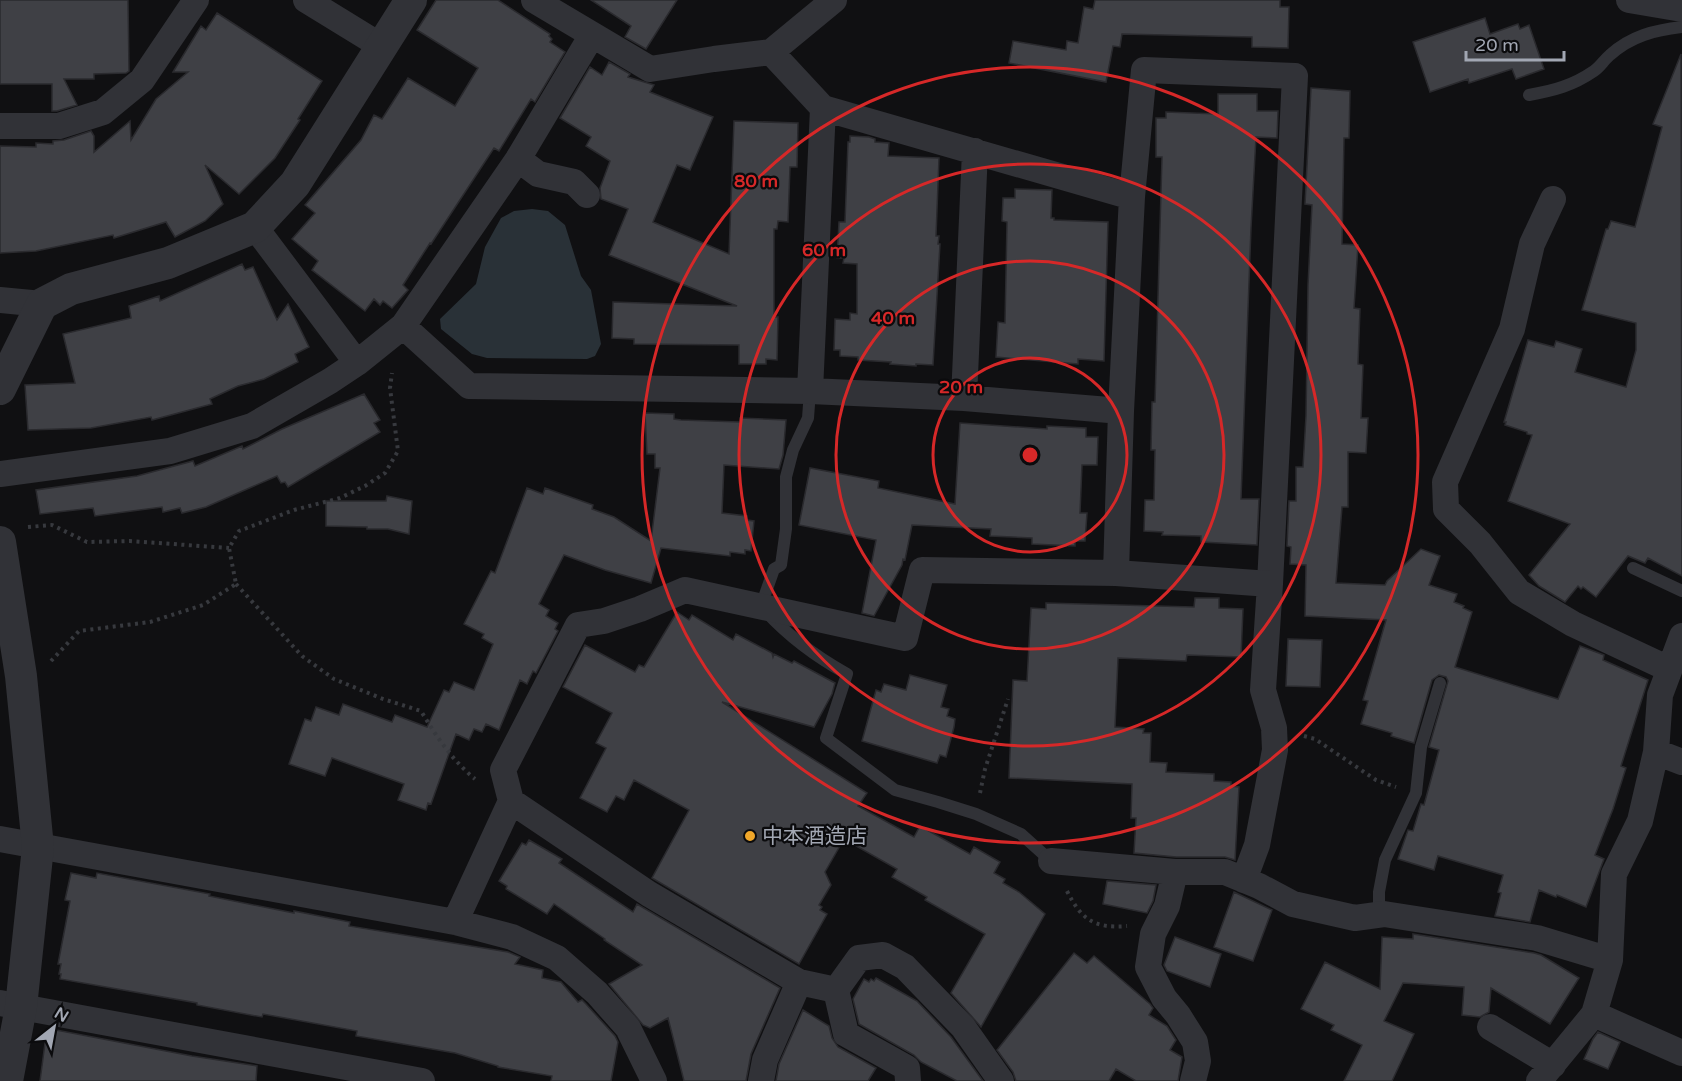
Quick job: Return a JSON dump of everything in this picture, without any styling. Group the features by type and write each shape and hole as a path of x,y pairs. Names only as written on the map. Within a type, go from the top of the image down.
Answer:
{"street":[{"path":"0,126 58,126 103,112 142,80 196,0"},
{"path":"306,0 381,46"},
{"path":"0,300 42,304 71,290 168,263 255,227 295,184 411,0"},
{"path":"534,0 650,69 771,52 834,0"},
{"path":"1629,0 1682,9"},
{"path":"0,474 170,451 252,426 357,363 397,331 518,159 592,35"},
{"path":"771,52 823,108 1132,197"},
{"path":"1116,573 1121,411 1132,197 1144,70 1295,76 1263,690 1274,728 1275,750 1257,845 1244,880"},
{"path":"810,391 823,108"},
{"path":"964,398 975,151"},
{"path":"518,159 538,174 574,182 587,195"},
{"path":"1553,199 1532,244 1512,328 1445,482 1446,509 1480,543 1519,592 1573,624 1669,669"},
{"path":"255,227 357,363"},
{"path":"0,389 42,304"},
{"path":"397,331 469,386 810,391 964,398 1121,411"},
{"path":"7,1081 11,1005 38,846 10,535"},
{"path":"455,922 510,804 503,770 578,625 613,618 685,590 905,638 922,570 1116,573 1270,584"},
{"path":"1490,1027 1546,1073 1594,1014 1610,960 1614,874 1640,821 1656,752 1660,695 1682,636"},
{"path":"1656,752 1682,762"},
{"path":"510,804 649,894 799,982 836,990"},
{"path":"0,839 455,922 512,937 557,958 597,993 628,1028 654,1081"},
{"path":"1051,861 1175,872 1225,872 1293,904 1355,918 1379,915 1537,939 1610,960"},
{"path":"1175,872 1167,906 1153,934 1148,967 1164,998 1195,1042 1198,1061 1193,1081"},
{"path":"909,1081 907,1068 846,1034 836,990 859,958 883,955 905,967 963,1027 1001,1081"},
{"path":"761,1081 765,1060 799,982"},
{"path":"11,1005 422,1081"},
{"path":"1594,1014 1682,1053"}],"lane":[{"path":"1529,95 1562,89 1596,70 1611,54 1641,34 1659,29 1682,27"},
{"path":"810,391 808,418 793,450 786,477 786,529 781,565 774,569 760,606 781,630 847,674 826,738 895,790 976,814 1021,834 1051,861"},
{"path":"1633,568 1682,591"},
{"path":"1379,915 1385,860 1416,793 1421,747 1440,682"}],"path":[{"path":"397,331 390,388 398,451 385,473 340,498 294,510 239,531 229,548 236,584 302,656 334,679 383,699 421,711 441,744 465,771 510,804"},
{"path":"10,535 52,525 87,542 129,541 229,548"},
{"path":"21,676 48,665 79,631 150,622 203,605 236,584"},
{"path":"976,814 985,769 1008,699"},
{"path":"1274,728 1315,739 1376,780 1416,793"},
{"path":"1051,861 1071,900 1086,919 1112,928 1131,926 1153,934"}],"shaded area":[{"path":"532,209 548,211 565,225 581,276 591,290 601,344 595,356 587,359 487,358 472,354 441,329 440,319 476,284 485,247 501,218 514,211"}],"building":[{"path":"0,0 128,0 129,71 94,74 94,79 64,79 77,105 57,111 52,111 52,84 0,84"},
{"path":"436,0 498,0 550,34 552,39 550,42 565,52 535,102 531,99 499,151 494,148 430,243 403,285 408,290 392,308 383,301 380,305 374,299 365,311 312,270 318,261 292,239 315,213 305,205 361,140 374,115 382,119 408,78 455,106 478,68 417,30"},
{"path":"591,0 677,0 646,49 625,37 631,26"},
{"path":"1095,0 1280,0 1280,7 1289,7 1288,48 1252,47 1252,37 1122,34 1120,47 1113,46 1106,82 1009,63 1013,41 1066,50 1067,41 1078,43 1084,7 1093,9"},
{"path":"217,13 322,81 275,158 239,194 205,165 223,204 205,221 175,237 166,222 114,238 113,235 36,251 0,253 0,146 36,147 36,143 53,144 53,141 64,140 91,131 94,136 94,152 130,121 131,140 156,99 188,72 173,72 201,26 206,30"},
{"path":"1485,18 1490,34 1518,24 1520,29 1529,25 1544,69 1516,79 1512,69 1469,83 1468,79 1430,92 1413,42"},
{"path":"1681,54 1682,576 1648,558 1645,563 1628,556 1596,597 1578,586 1565,602 1539,586 1529,575 1570,524 1508,501 1532,435 1505,425 1506,422 1504,422 1528,340 1554,347 1556,341 1582,349 1575,372 1626,387 1636,350 1636,323 1582,310 1606,229 1611,221 1635,227 1662,127 1653,124"},
{"path":"609,62 630,74 628,77 654,85 650,92 713,117 690,170 677,165 653,222 729,254 734,121 798,123 797,167 790,167 788,222 778,221 777,229 774,229 774,317 778,317 777,360 766,359 766,364 739,364 739,345 634,344 634,339 612,338 613,302 737,306 609,255 628,209 601,199 600,188 610,161 586,146 591,137 560,118 590,67 602,75"},
{"path":"1311,88 1350,91 1349,138 1344,138 1342,244 1358,245 1354,308 1360,309 1358,364 1363,365 1361,418 1368,418 1366,453 1348,452 1348,507 1342,507 1336,583 1385,585 1421,549 1440,556 1429,585 1457,594 1454,602 1472,612 1455,667 1558,699 1580,646 1604,655 1603,660 1648,680 1621,766 1626,768 1595,855 1604,859 1586,907 1539,890 1530,922 1495,916 1503,875 1438,856 1434,870 1398,859 1408,830 1413,831 1421,804 1424,805 1439,750 1429,747 1448,681 1446,677 1439,675 1432,680 1414,743 1391,736 1392,733 1361,724 1368,701 1363,700 1386,620 1305,616 1306,565 1290,564 1291,547 1287,546 1289,501 1296,501 1296,467 1303,467 1306,416 1312,205 1305,204"},
{"path":"1218,94 1257,94 1257,111 1278,111 1277,138 1256,137 1251,228 1241,499 1259,499 1257,545 1201,542 1201,536 1162,535 1163,532 1144,531 1145,500 1154,500 1155,450 1151,450 1152,402 1155,402 1162,157 1156,157 1156,118 1166,118 1166,112 1218,114"},
{"path":"850,136 869,137 875,139 875,142 889,143 888,156 939,158 936,236 939,236 938,244 940,244 933,365 916,364 916,366 858,360 858,357 840,356 840,350 834,350 835,319 850,320 850,313 857,314 857,264 843,263 844,258 837,258 839,222 845,222"},
{"path":"1015,189 1052,190 1051,218 1054,220 1108,222 1104,361 1078,359 1078,364 996,357 998,322 1005,323 1007,222 1002,221 1003,198 1015,198"},
{"path":"242,264 245,270 253,267 277,320 288,304 309,347 295,354 298,362 264,379 238,386 210,399 212,404 152,420 151,417 91,428 28,430 25,385 75,383 63,334 131,318 129,306 159,296 160,301"},
{"path":"364,394 380,420 374,423 380,432 288,487 285,482 281,483 277,476 206,507 182,513 180,508 163,512 162,507 95,516 93,508 40,514 36,490 137,476 193,461 195,466 242,446 243,449 282,429"},
{"path":"645,413 674,414 674,419 681,420 740,422 740,418 786,420 783,455 779,469 724,465 722,513 747,516 747,520 754,521 751,551 745,550 745,554 730,552 730,556 661,548 651,583 564,555 539,604 549,610 546,616 558,623 555,629 558,631 536,673 533,671 527,684 520,680 499,730 486,724 482,732 474,729 469,740 456,734 431,804 428,803 426,810 398,800 404,784 332,758 325,776 289,764 305,719 311,721 316,707 339,715 343,704 392,722 395,715 427,727 444,690 449,692 454,682 474,690 493,644 482,638 484,634 464,624 491,571 495,573 527,488 543,494 545,488 593,505 592,509 614,517 651,541 660,468 655,468 655,454 647,454"},
{"path":"960,423 1047,429 1047,426 1086,428 1086,437 1098,437 1097,465 1082,465 1080,513 1087,513 1085,541 1075,541 1075,546 1032,544 1032,538 990,536 991,529 912,525 905,560 903,559 902,565 874,616 862,613 876,540 799,525 810,468 879,481 878,488 955,504"},
{"path":"387,496 412,501 409,534 388,529 326,526 326,501 386,501"},
{"path":"1195,598 1219,598 1219,608 1243,609 1241,657 1187,655 1186,661 1118,658 1115,727 1144,729 1143,733 1151,733 1150,762 1167,763 1166,772 1214,774 1214,781 1231,782 1231,786 1239,787 1235,860 1225,857 1176,857 1134,853 1136,818 1131,818 1132,784 1009,778 1013,680 1027,681 1031,608 1046,609 1046,603 1194,607"},
{"path":"677,612 689,620 692,615 733,640 736,634 772,653 773,657 774,654 792,663 794,661 835,683 832,694 814,727 722,702 867,793 858,806 914,837 920,826 970,854 974,847 1000,862 994,873 1005,879 1003,883 1019,892 1045,914 981,1027 951,993 985,934 925,900 927,897 892,877 897,869 844,839 825,872 831,885 819,905 822,907 820,910 827,914 799,964 652,878 689,810 634,780 624,800 616,796 607,812 580,798 606,748 596,743 612,713 563,687 585,645 635,672 639,665 644,667"},
{"path":"1288,639 1322,640 1320,687 1286,686"},
{"path":"910,675 947,685 941,707 949,709 947,716 955,719 954,727 946,757 940,755 937,763 862,741 876,690 881,692 884,684 906,690"},
{"path":"529,840 562,859 559,863 633,912 637,904 780,988 751,1054 746,1081 684,1081 668,1018 650,1028 643,1025 609,984 642,965 554,904 547,914 506,889 507,886 499,881 522,843 526,845"},
{"path":"71,873 96,878 97,873 210,894 209,896 294,913 294,911 350,922 349,926 508,952 520,957 515,964 543,970 542,978 561,982 578,1002 582,1000 615,1036 618,1042 611,1081 551,1081 552,1076 498,1067 455,1053 356,1036 357,1031 263,1014 262,1017 60,979 61,964 58,964 70,901 65,900"},
{"path":"1107,881 1156,885 1153,901 1147,913 1103,904"},
{"path":"1234,892 1272,910 1253,961 1214,947"},
{"path":"1413,934 1534,953 1579,978 1550,1024 1491,988 1489,1012 1480,1017 1462,1015 1464,987 1403,983 1384,1021 1414,1034 1392,1081 1344,1081 1362,1045 1331,1030 1334,1025 1301,1009 1325,962 1380,989 1382,937 1413,939"},
{"path":"1175,937 1221,954 1210,987 1167,971 1164,965"},
{"path":"1074,953 1087,963 1094,956 1150,1004 1153,1008 1149,1015 1167,1026 1176,1040 1170,1050 1182,1057 1178,1081 1136,1081 1116,1069 1109,1081 1016,1081 1013,1072 997,1050"},
{"path":"876,978 917,1001 951,1037 983,1081 957,1081 859,1024 853,999 864,979 869,982"},
{"path":"803,1010 829,1026 832,1038 838,1047 876,1068 868,1081 776,1081 779,1064"},
{"path":"56,1030 257,1066 256,1081 40,1081 45,1043 53,1044"},
{"path":"1598,1032 1620,1042 1608,1069 1584,1059"}],"place":[{"name":"中本酒造店","path":"750,836"}]}
